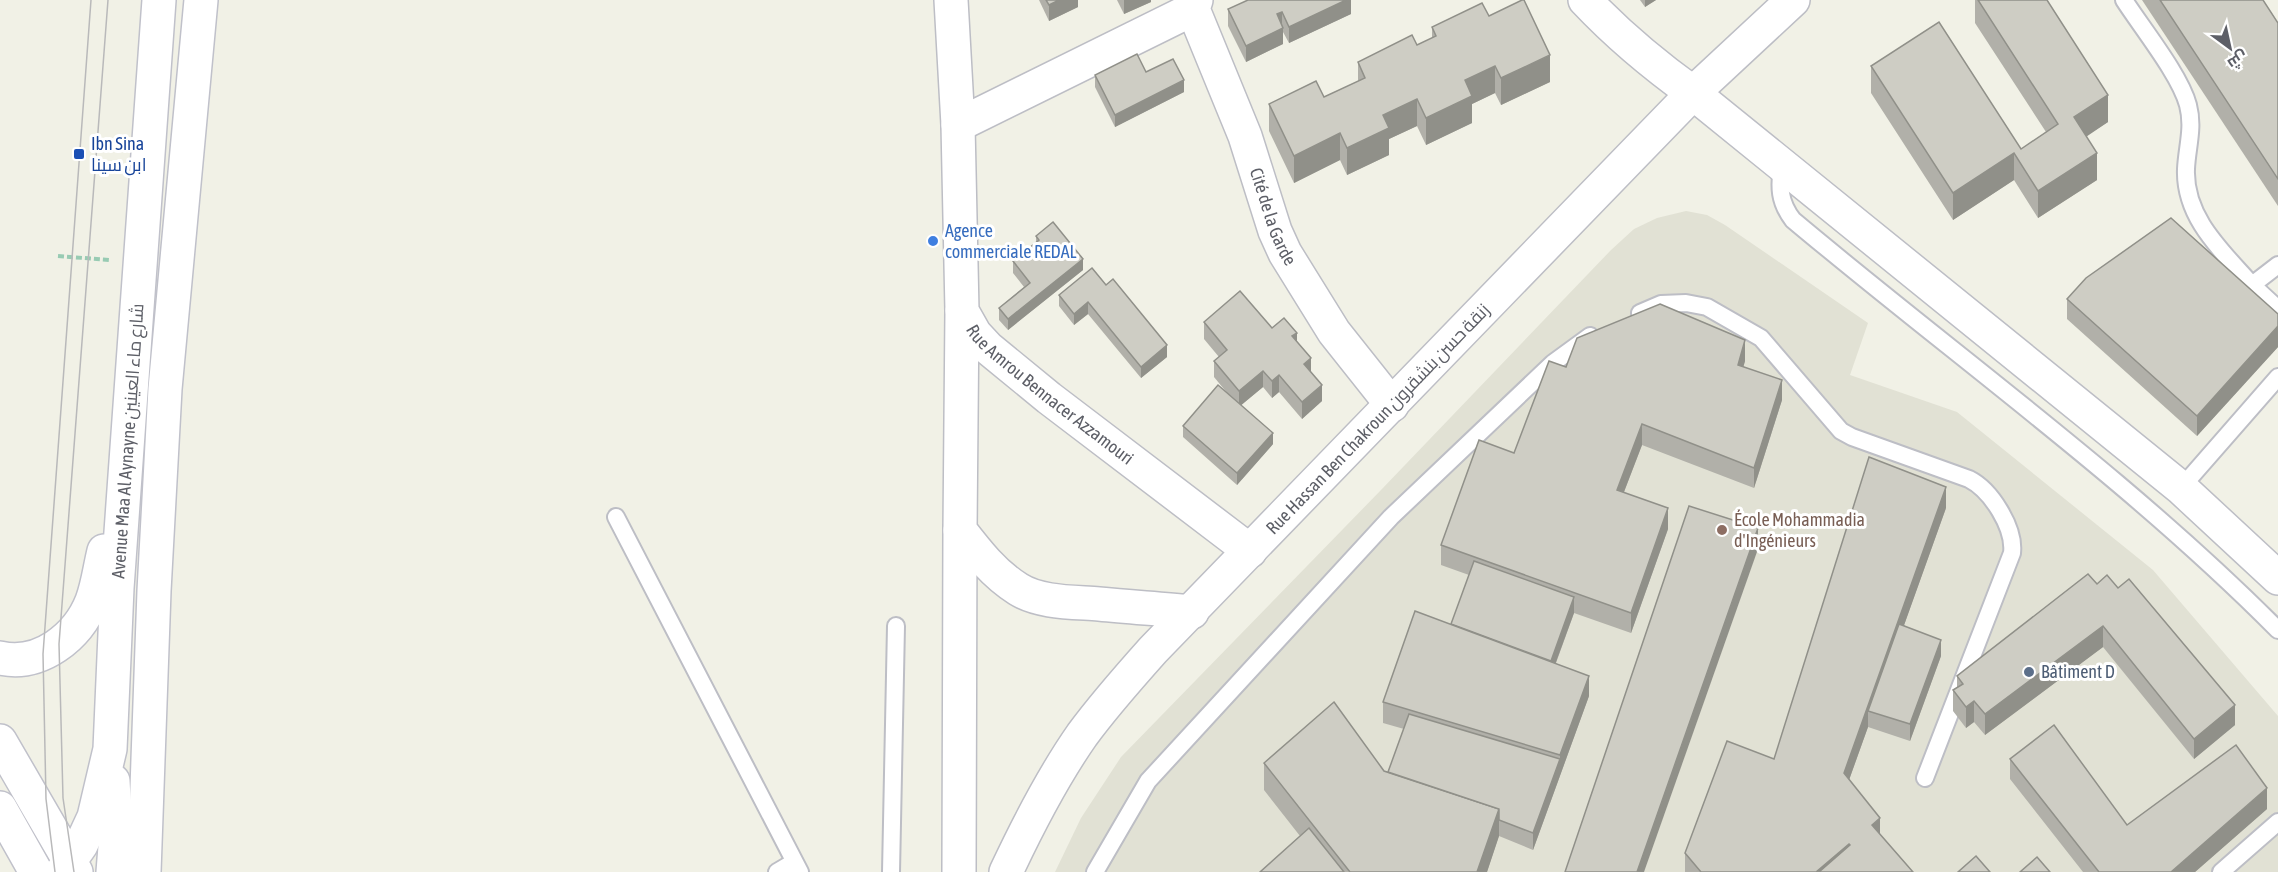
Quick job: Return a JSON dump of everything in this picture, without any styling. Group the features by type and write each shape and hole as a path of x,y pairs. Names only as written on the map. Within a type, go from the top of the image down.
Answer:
{"street":[{"name":"Avenue Maa Al Aynayne شارع ماء العينين","path":"69,868 94,817 110,749 123,505 159,0"},
{"name":"Avenue Maa Al Aynayne شارع ماء العينين","path":"144,872 154,591 165,389 201,0"},
{"name":"Rue Amrou Bennacer Azzamouri","path":"951,0 958,125 962,311 975,334 988,348 1049,398 1250,551"},
{"path":"1585,0 1648,60 1693,93 2181,488 2276,573"},
{"name":"Rue Hassan Ben Chakroun زنقة حسن بنشقرون","path":"1006,872 1025,831 1082,736 1153,650 1693,93 1793,0"},
{"name":"Cité de la Garde","path":"958,125 1195,4 1245,136 1275,231 1285,253 1334,332 1392,405"},
{"path":"959,872 962,311"},
{"path":"0,658 22,660 43,654 59,644 79,624 93,600 106,544 123,505"},
{"path":"960,530 982,559 1019,590 1063,601 1192,612"},
{"path":"1,744 69,868"},
{"path":"110,749 115,814 113,872"},
{"path":"2,819 36,872"},
{"path":"147,822 157,851 159,872"}],"lane":[{"path":"2124,0 2181,86 2188,106 2192,129 2186,170 2189,196 2195,213 2207,233 2252,285 2278,309"},
{"path":"1782,165 1780,189 1782,200 1793,220 2136,498 2196,551 2278,630"},
{"path":"2252,285 2278,265"},
{"path":"1629,319 1661,304 1686,303 1707,307 1761,338 1841,431 1969,479 1987,492 2010,531 2013,542 2012,553 1925,778"},
{"path":"1095,872 1148,781 1390,517 1553,363 1586,338 1608,328"},
{"path":"2181,488 2278,377"},
{"path":"616,517 797,867 777,872"},
{"path":"891,872 896,626"},
{"path":"2221,872 2278,822"}],"path":[{"path":"58,256 140,263"}],"shaded area":[{"name":"École Mohammadia d'Ingénieurs","path":"1686,211 1707,215 1725,225 1868,323 1850,375 1957,412 2153,570 2278,716 2278,872 1055,872 1081,818 1121,757 1611,250 1634,229 1657,218"}],"building":[{"path":"1046,0 1059,0 1049,5"},
{"path":"1248,0 1346,0 1289,27 1282,12 1277,14 1283,28 1246,46 1228,9"},
{"path":"1522,0 1550,55 1501,78 1495,66 1465,80 1472,96 1426,118 1417,99 1383,115 1389,128 1347,148 1340,133 1294,156 1269,104 1316,81 1324,97 1365,78 1358,62 1412,35 1417,45 1436,36 1432,27 1482,3 1489,16"},
{"path":"1978,0 2047,0 2108,95 2074,117 2097,153 2038,191 2014,153 1953,193 1871,66 1939,22 2021,149 2058,124"},
{"path":"2160,0 2263,0 2278,23 2278,179"},
{"path":"1137,54 1146,72 1173,59 1184,80 1115,115 1095,75"},
{"path":"2171,218 2278,314 2278,326 2197,416 2067,299 2086,278"},
{"path":"1053,222 1083,259 1008,319 999,308 1030,283 1013,261 1039,240 1036,236"},
{"path":"1092,268 1106,285 1113,279 1167,345 1141,367 1088,302 1074,314 1059,295"},
{"path":"1240,291 1272,328 1284,318 1297,333 1292,336 1311,358 1304,364 1322,385 1302,402 1279,375 1272,381 1263,371 1239,391 1214,361 1227,350 1204,322"},
{"path":"1660,304 1745,340 1738,365 1782,380 1754,468 1642,424 1617,490 1668,508 1631,613 1441,545 1479,440 1514,453 1549,361 1566,367 1577,338"},
{"path":"1218,385 1273,433 1237,473 1183,426"},
{"path":"1869,457 1946,487 1844,773 1880,818 1872,825 1913,872 1819,872 1849,844 1816,872 1701,872 1685,853 1727,741 1774,759"},
{"path":"1689,506 1758,528 1637,872 1565,872"},
{"path":"1474,561 1574,597 1551,661 1451,624"},
{"name":"Bâtiment D","path":"2088,574 2097,584 2107,575 2118,588 2129,579 2235,705 2194,739 2103,626 1985,714 1974,701 1966,707 1953,690 1963,684 1957,676"},
{"path":"1415,611 1589,676 1560,755 1383,702"},
{"path":"1899,624 1941,640 1910,724 1868,711"},
{"path":"1334,702 1384,771 1499,809 1477,872 1350,872 1264,763"},
{"path":"1409,714 1560,759 1533,833 1499,820 1499,809 1388,772"},
{"path":"2054,725 2127,825 2236,745 2267,788 2171,872 2099,872 2010,759"},
{"path":"1309,828 1344,872 1260,872"},
{"path":"1976,856 1990,872 1958,872"},
{"path":"2037,857 2050,872 2020,872"}],"tram line":[{"path":"55,872 46,799 43,654 91,0"},
{"path":"74,872 63,798 59,644 108,0"}],"place":[{"name":"Ibn Sina ابن سينا","path":"79,154"},
{"name":"Agence commerciale REDAL","path":"933,241"},
{"name":"École Mohammadia d'Ingénieurs","path":"1722,530"},
{"name":"Bâtiment D","path":"2029,672"}]}
